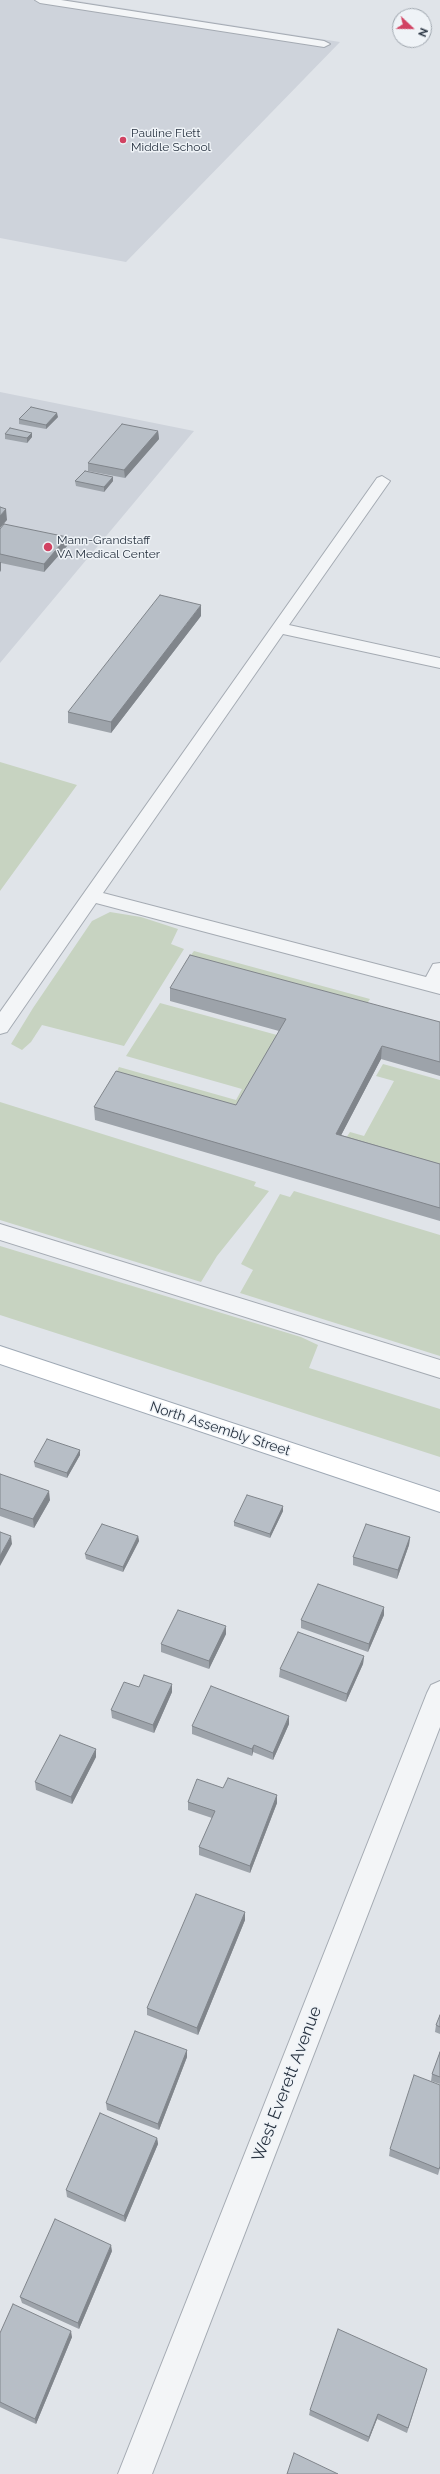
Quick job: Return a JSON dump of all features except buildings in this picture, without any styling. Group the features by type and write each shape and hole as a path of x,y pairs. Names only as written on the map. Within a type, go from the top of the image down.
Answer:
{"main road":[{"name":"North Assembly Street","path":"0,1355 440,1502"}],"street":[{"path":"40,0 324,44"},
{"path":"0,1026 382,481"},
{"path":"278,628 440,663"},
{"path":"91,896 437,980"},
{"path":"0,1232 440,1369"},
{"name":"West Everett Avenue","path":"134,2474 440,1693"}],"shaded area":[{"name":"Pauline Flett Middle School","path":"0,0 71,0 340,42 126,262 0,238"},
{"name":"Mann-Grandstaff VA Medical Center","path":"0,392 194,431 0,663"}],"green space":[{"path":"0,762 77,785 0,891"},
{"path":"110,912 141,917 178,929 171,944 184,949 124,1046 42,1025 31,1042 22,1050 11,1044 33,1008 92,921"},
{"path":"194,951 370,999 362,1011 184,964"},
{"path":"160,1003 277,1035 232,1112 113,1079 119,1067 236,1100 242,1089 126,1056"},
{"path":"383,1064 440,1080 440,1172 342,1144 350,1132 364,1136 394,1081 376,1076"},
{"path":"0,1102 256,1182 254,1186 269,1191 217,1256 201,1282 0,1220"},
{"path":"294,1191 440,1235 440,1356 240,1293 253,1270 241,1264 280,1194 290,1197"},
{"path":"0,1246 301,1337 318,1345 309,1368 440,1409 440,1457 0,1315"}],"place":[{"name":"Pauline Flett Middle School","path":"123,140"},
{"name":"Mann-Grandstaff VA Medical Center","path":"48,547"}]}
